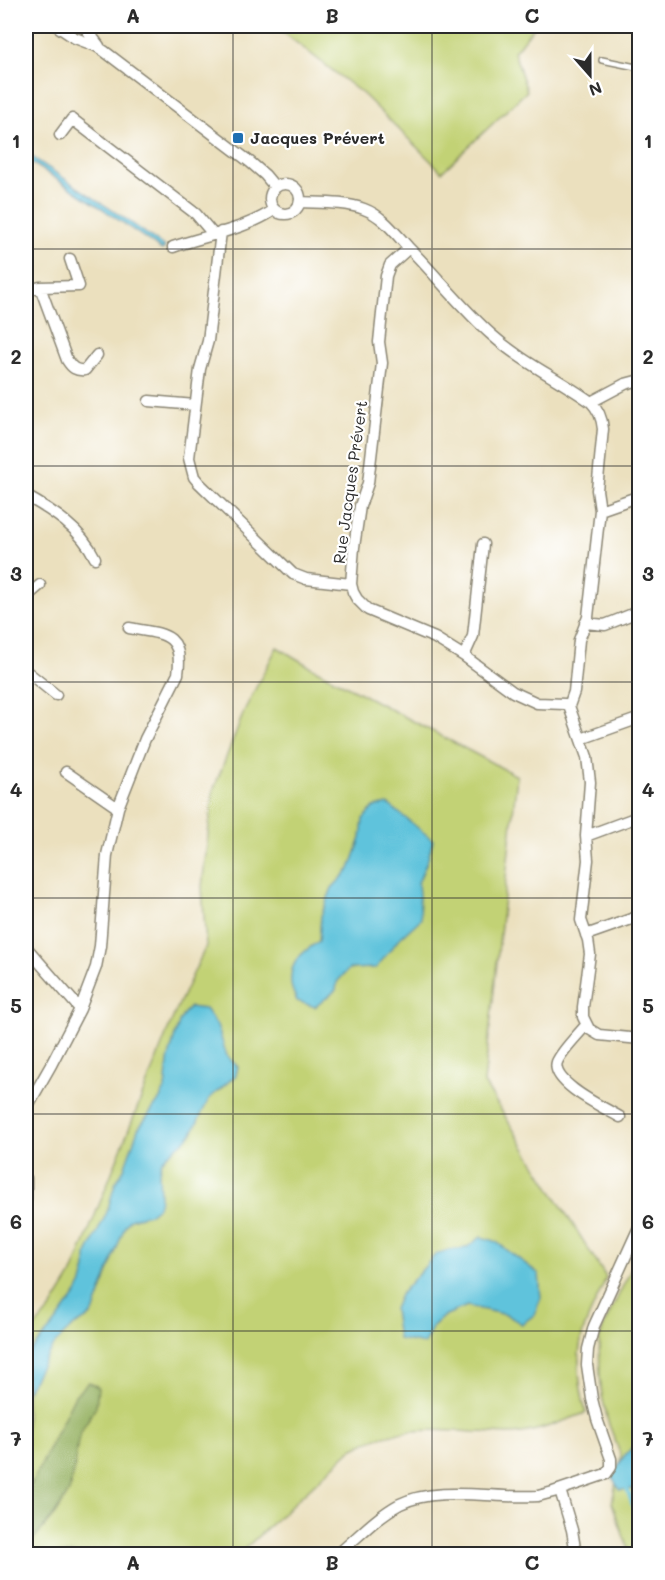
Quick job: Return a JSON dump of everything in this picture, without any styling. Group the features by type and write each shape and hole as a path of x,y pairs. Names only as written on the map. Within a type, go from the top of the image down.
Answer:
{"street":[{"path":"57,26 75,38 104,51 250,162 265,175 275,188"},
{"path":"84,26 104,51"},
{"path":"60,135 72,119 196,214 217,233"},
{"path":"284,184 293,186 299,193 300,202 297,209 290,214 282,214 274,210 270,199 272,191 284,184"},
{"path":"300,202 363,208 380,218 425,263 465,310 495,338 591,402 603,422 597,490 600,510 588,616 579,640 574,692 569,706 587,757 590,782 586,836 588,860 582,920 590,946 590,954 583,1017 586,1025 599,1035 639,1039"},
{"path":"173,247 254,222 274,210"},
{"name":"Rue Jacques Prévert","path":"217,233 208,341 200,369 189,458 194,477 294,574 306,579 351,584 360,506 368,483 381,372 379,342 386,276 390,265 409,248"},
{"path":"26,291 79,286 70,259"},
{"path":"40,288 67,360 72,367 78,371 86,370 97,355"},
{"path":"591,402 639,380"},
{"path":"149,401 195,405"},
{"path":"26,496 72,527 90,548 95,558"},
{"path":"600,510 639,496"},
{"path":"464,656 473,636 483,544"},
{"path":"351,584 357,599 368,610 425,633 464,656 513,692 537,703 569,706"},
{"path":"26,597 40,585"},
{"path":"585,623 605,625 639,611"},
{"path":"26,1109 80,1009 96,967 100,946 107,855 118,808 145,740 178,674 180,663 178,653 170,637 165,634 129,628"},
{"path":"26,671 56,694"},
{"path":"581,739 639,718"},
{"path":"66,771 118,808"},
{"path":"586,836 639,816"},
{"path":"586,935 639,916"},
{"path":"26,946 80,1009"},
{"path":"586,1025 557,1062 558,1073 574,1090 620,1117"},
{"path":"26,1178 26,1200"},
{"path":"338,1554 373,1522 414,1498 439,1494 530,1496 560,1490 606,1474 611,1459 592,1399 587,1365 588,1349 594,1326 639,1225"},
{"path":"560,1490 572,1530 576,1554"}],"lane":[{"path":"602,60 639,66"}],"green space":[{"path":"275,26 535,26 514,52 527,91 442,172 364,95"},
{"path":"277,647 517,776 484,1083 606,1277 581,1339 580,1381 586,1413 521,1433 427,1430 397,1433 367,1442 352,1449 239,1554 26,1554 26,1337 52,1307 71,1276 174,1015 206,946 202,887 213,791 245,709"},
{"path":"639,1253 639,1554 628,1554 612,1503 621,1456 608,1422 602,1396 599,1340"},
{"path":"89,1382 98,1387 96,1407 78,1440 69,1492 55,1514 26,1548 26,1495 75,1395"}],"water":[{"path":"26,153 165,247 162,250 26,159"},
{"path":"388,804 433,840 418,883 421,919 399,939 376,968 349,969 337,982 336,990 315,1007 297,1001 292,990 292,969 298,958 319,941 321,916 332,888 350,869 361,838 363,819 374,807"},
{"path":"190,1007 205,1009 217,1025 227,1056 238,1067 236,1075 209,1099 192,1133 161,1163 158,1207 149,1214 130,1219 125,1226 93,1313 71,1328 56,1343 26,1392 26,1356 53,1326 82,1283 86,1256 107,1212 115,1184 124,1169 138,1129 165,1089 168,1061 175,1035 180,1020"},
{"path":"481,1237 495,1241 539,1274 541,1298 534,1315 522,1324 507,1315 467,1306 444,1316 433,1326 424,1344 398,1339 394,1309 400,1295 436,1254 466,1248"},
{"path":"639,1441 639,1475 634,1489 619,1490 612,1476 624,1456"}],"waterway":[{"path":"626,1486 640,1525"}],"place":[{"name":"Jacques Prévert","path":"238,138"}]}
